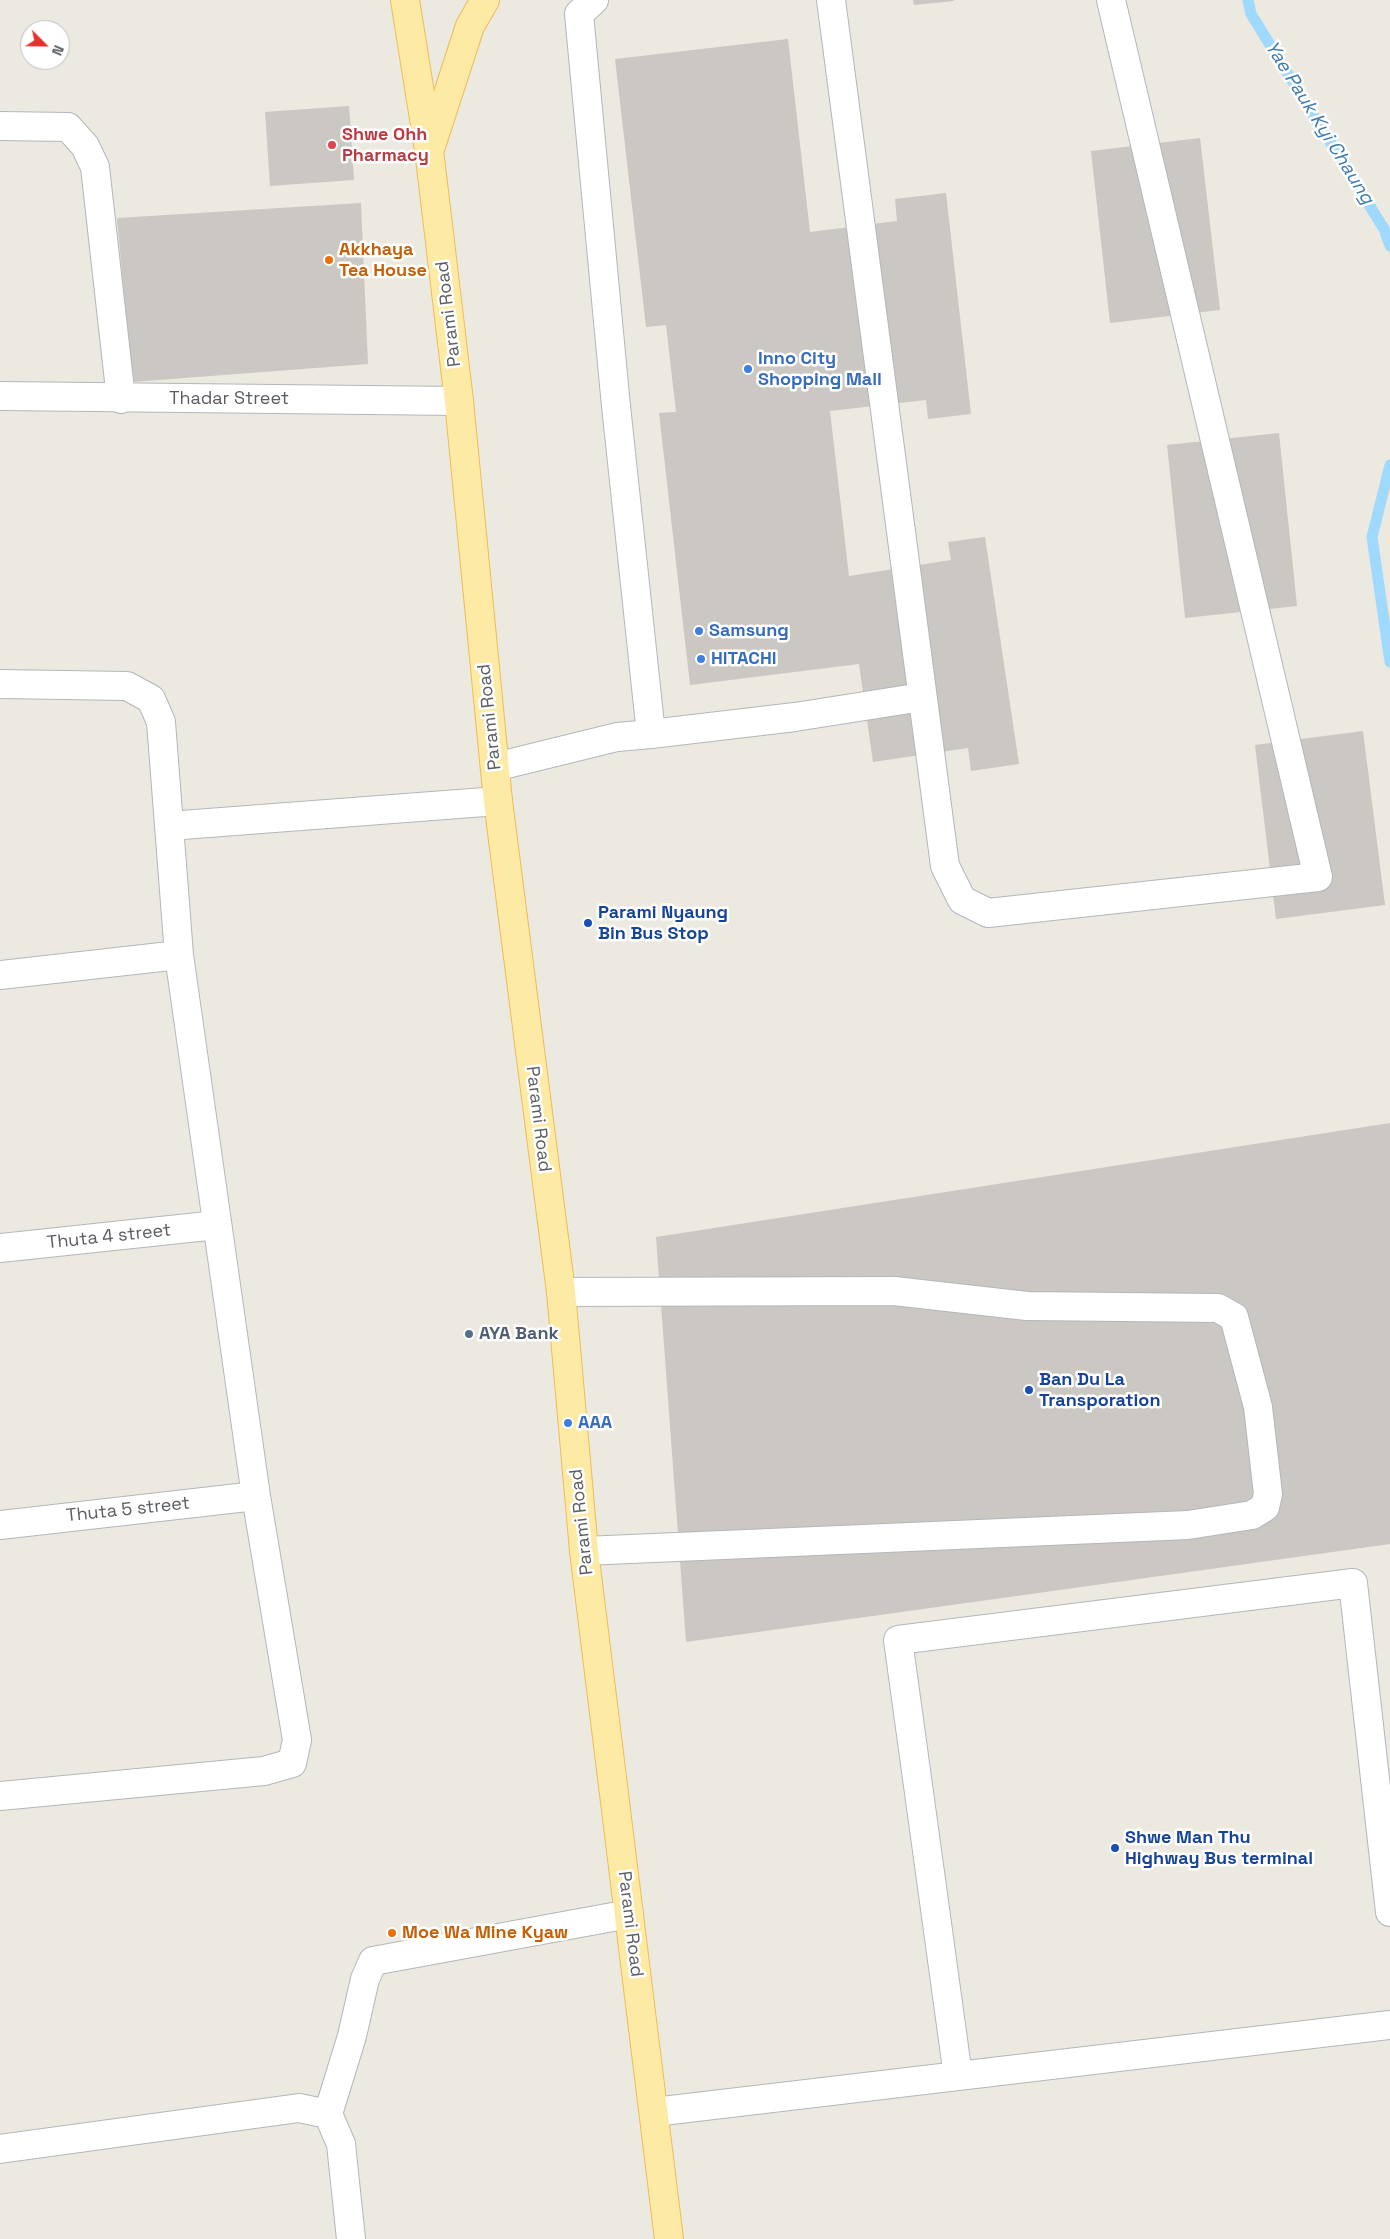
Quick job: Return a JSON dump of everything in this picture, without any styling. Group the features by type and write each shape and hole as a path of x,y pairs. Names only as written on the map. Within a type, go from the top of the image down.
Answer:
{"main road":[{"name":"Parami Road","path":"405,0 429,150 459,401 498,801 561,1292 584,1551 669,2239"},
{"path":"429,150 470,26 485,0"}],"street":[{"path":"594,0 579,14 616,406 651,734"},
{"path":"832,0 945,866 962,900 988,912 1318,876 1111,0"},
{"path":"0,126 68,127 85,146 95,167 121,399"},
{"name":"Thadar Street","path":"0,396 121,399 459,401"},
{"path":"0,684 127,686 152,699 161,722 179,955 256,1496 297,1740 292,1763 264,1771 0,1796"},
{"path":"495,767 617,737 795,717 922,697"},
{"path":"170,826 498,801"},
{"path":"0,975 179,955"},
{"name":"Thuta 4 street","path":"0,1248 217,1225"},
{"path":"561,1292 894,1291 1027,1306 1218,1308 1234,1317 1258,1407 1268,1494 1265,1508 1252,1514 1188,1525 584,1551"},
{"name":"Thuta 5 street","path":"0,1524 256,1496"},
{"path":"958,2076 898,1640 1353,1583 1390,1912"},
{"path":"352,2239 342,2144 328,2114 352,2036 365,1979 373,1961 629,1914"},
{"path":"654,2112 1390,2025"},
{"path":"0,2149 299,2108 328,2114"}],"building":[{"path":"913,0 954,0 954,1 914,5"},
{"name":"Inno City Shopping Mall","path":"788,39 810,232 897,221 895,199 946,193 971,414 928,419 926,400 830,411 849,576 951,560 948,542 985,537 1019,764 971,771 968,748 873,762 859,664 690,685 659,413 676,412 666,325 646,327 615,59"},
{"path":"349,106 354,180 270,186 265,112"},
{"path":"1200,138 1220,310 1110,323 1091,151"},
{"path":"361,203 368,364 132,382 117,218"},
{"path":"1279,433 1297,606 1185,618 1167,445"},
{"path":"1363,731 1385,905 1276,919 1255,745"},
{"name":"Ban Du La Transporation","path":"1390,1123 1390,1544 686,1642 656,1237"}],"waterway":[{"name":"Yae Pauk Kyi Chaung","path":"1248,0 1251,14 1384,229 1390,246"},
{"name":"Yae Pauk Kyi Chaung","path":"1390,465 1372,537 1390,662"}],"place":[{"name":"Shwe Ohh Pharmacy","path":"332,145"},
{"name":"Akkhaya Tea House","path":"329,260"},
{"name":"Inno City Shopping Mall","path":"748,369"},
{"name":"Samsung","path":"699,631"},
{"name":"HITACHI","path":"701,659"},
{"name":"Parami Nyaung Bin Bus Stop","path":"588,923"},
{"name":"AYA Bank","path":"469,1334"},
{"name":"Ban Du La Transporation","path":"1029,1390"},
{"name":"AAA","path":"568,1423"},
{"name":"Shwe Man Thu Highway Bus terminal","path":"1115,1848"},
{"name":"Moe Wa Mine Kyaw","path":"392,1933"}]}
